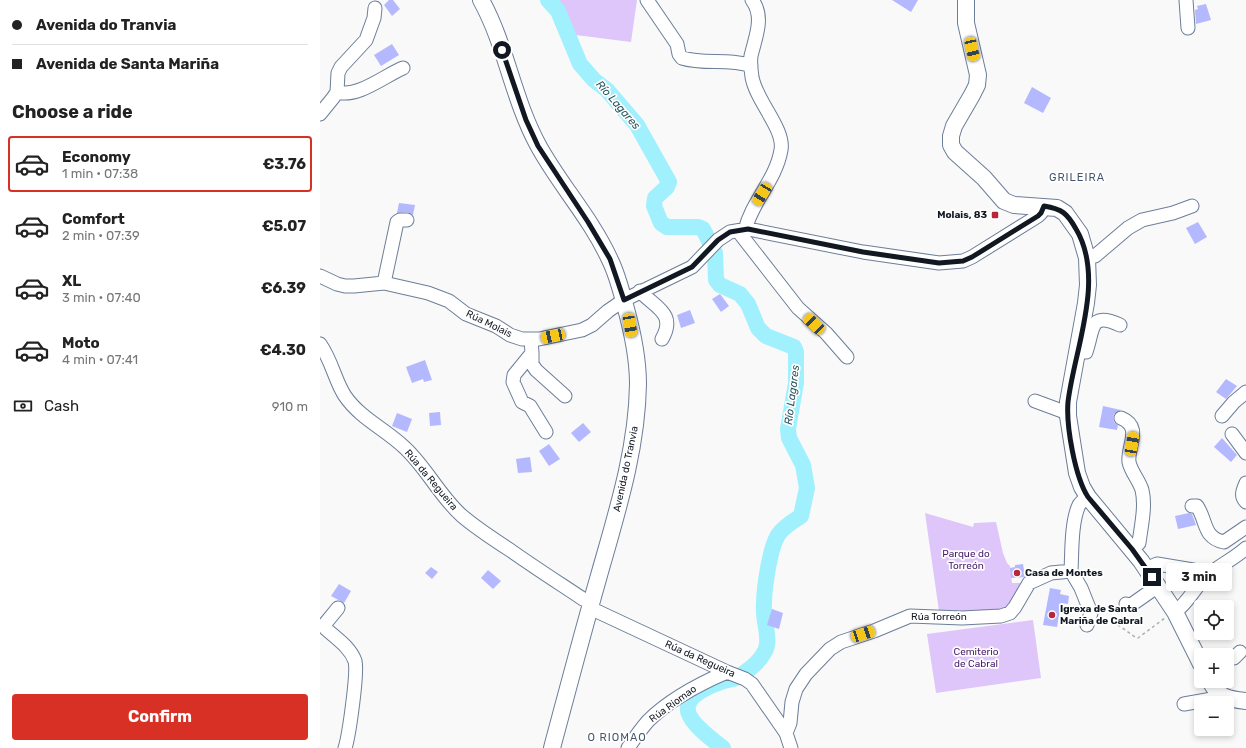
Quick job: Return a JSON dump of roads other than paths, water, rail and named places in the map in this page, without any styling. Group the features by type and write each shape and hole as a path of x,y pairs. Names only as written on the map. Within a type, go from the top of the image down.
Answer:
{"main road":[{"name":"Avenida do Tranvia","path":"481,0 502,50 526,120 538,146 588,222 610,259 629,320 638,382 633,443 623,488 552,748"},
{"path":"966,0 966,23 978,75 977,85 954,126 951,136 951,145 955,152 984,178 1004,201 1014,205 1057,208 1065,213 1080,234 1087,258 1087,297 1079,352 1068,402 1077,473 1082,488 1088,497 1132,549 1158,586 1175,612 1194,649"},
{"path":"1214,688 1219,695 1246,701"}],"street":[{"path":"647,0 677,44 679,54 682,58 716,62 743,63 751,66"},
{"path":"742,230 755,205 770,182 778,161 782,144 778,131 758,96 752,79 751,56 758,28 758,13 756,4 752,0"},
{"path":"1186,0 1188,28"},
{"path":"320,114 337,92 338,72 341,66 366,40 374,18 375,8"},
{"path":"337,92 343,94 374,84 388,74 403,68"},
{"path":"742,230 863,252 939,263 952,262 972,257 1038,216 1044,206"},
{"path":"1087,258 1095,256 1128,228 1142,220 1192,206"},
{"path":"384,282 397,222 400,220 407,220"},
{"name":"Rúa Molais","path":"322,280 354,286 384,282 428,293 449,301 466,314 496,326 510,335 522,339 539,339 582,330 592,325 624,300 683,273 692,267 718,240 730,232 742,230"},
{"path":"742,230 798,308 826,333 847,357"},
{"path":"640,292 658,306 664,313 666,329 662,339"},
{"path":"1079,352 1086,352 1094,325 1098,320 1107,319 1120,325"},
{"path":"530,339 532,364 536,370 565,396"},
{"name":"Rúa da Regueira","path":"320,344 328,355 344,395 372,423 413,455 442,494 460,514 482,531 591,605 736,675"},
{"path":"532,353 514,375 513,382 522,402 530,406 546,432"},
{"path":"1222,416 1234,402 1246,392"},
{"path":"1035,401 1062,411 1068,411"},
{"path":"1121,418 1127,420 1132,429 1133,435 1129,461 1142,490 1143,501 1139,543 1132,549"},
{"path":"1232,434 1246,453"},
{"path":"1246,483 1242,491 1243,499 1246,502"},
{"path":"1088,497 1080,504 1077,512 1072,537 1071,572 1081,588 1089,619"},
{"path":"1192,506 1197,506 1206,529 1212,537 1217,540 1224,542 1246,527"},
{"path":"1175,612 1182,607 1205,578 1246,548"},
{"path":"1146,569 1157,564 1193,570 1205,578"},
{"name":"Rúa Torreón","path":"786,733 790,723 792,702 796,689 806,674 830,649 841,642 874,631 910,616 962,618 1001,616 1010,613 1029,583 1050,573 1071,572"},
{"path":"1126,604 1131,605 1158,586"},
{"path":"338,608 325,623 325,627 346,646 355,664 351,720 345,748"},
{"path":"1234,658 1240,652"},
{"path":"736,675 752,684 786,733 791,748"},
{"name":"Rúa Riomao","path":"628,748 648,721 694,687 736,675"},
{"path":"1184,704 1219,695"}],"waterway":[{"name":"Río Lagares","path":"548,0 558,11 580,64 594,80 607,90 637,125 669,182 667,187 655,198 654,206 661,223 667,227 698,227 703,229 715,253 716,280 720,285 740,294 748,304 758,328 766,336 794,347 796,352 796,383 788,429 789,438 803,465 807,488 801,516 788,524 780,532 772,551 767,572 764,604 767,647 759,660 747,671 738,677 713,685 703,690 694,696 689,703 688,709 694,722 723,748"}],"place":[{"name":"Molais, 83","path":"995,215"},
{"name":"Casa de Montes","path":"1017,573"},
{"name":"Igrexa de Santa Mariña de Cabral","path":"1052,615"}],"district":[{"name":"GRILEIRA","path":"1077,177"},
{"name":"O RIOMAO","path":"617,737"}],"park label":[{"name":"Parque do Torreón","path":"966,560"},
{"name":"Cemiterio de Cabral","path":"976,658"}]}
